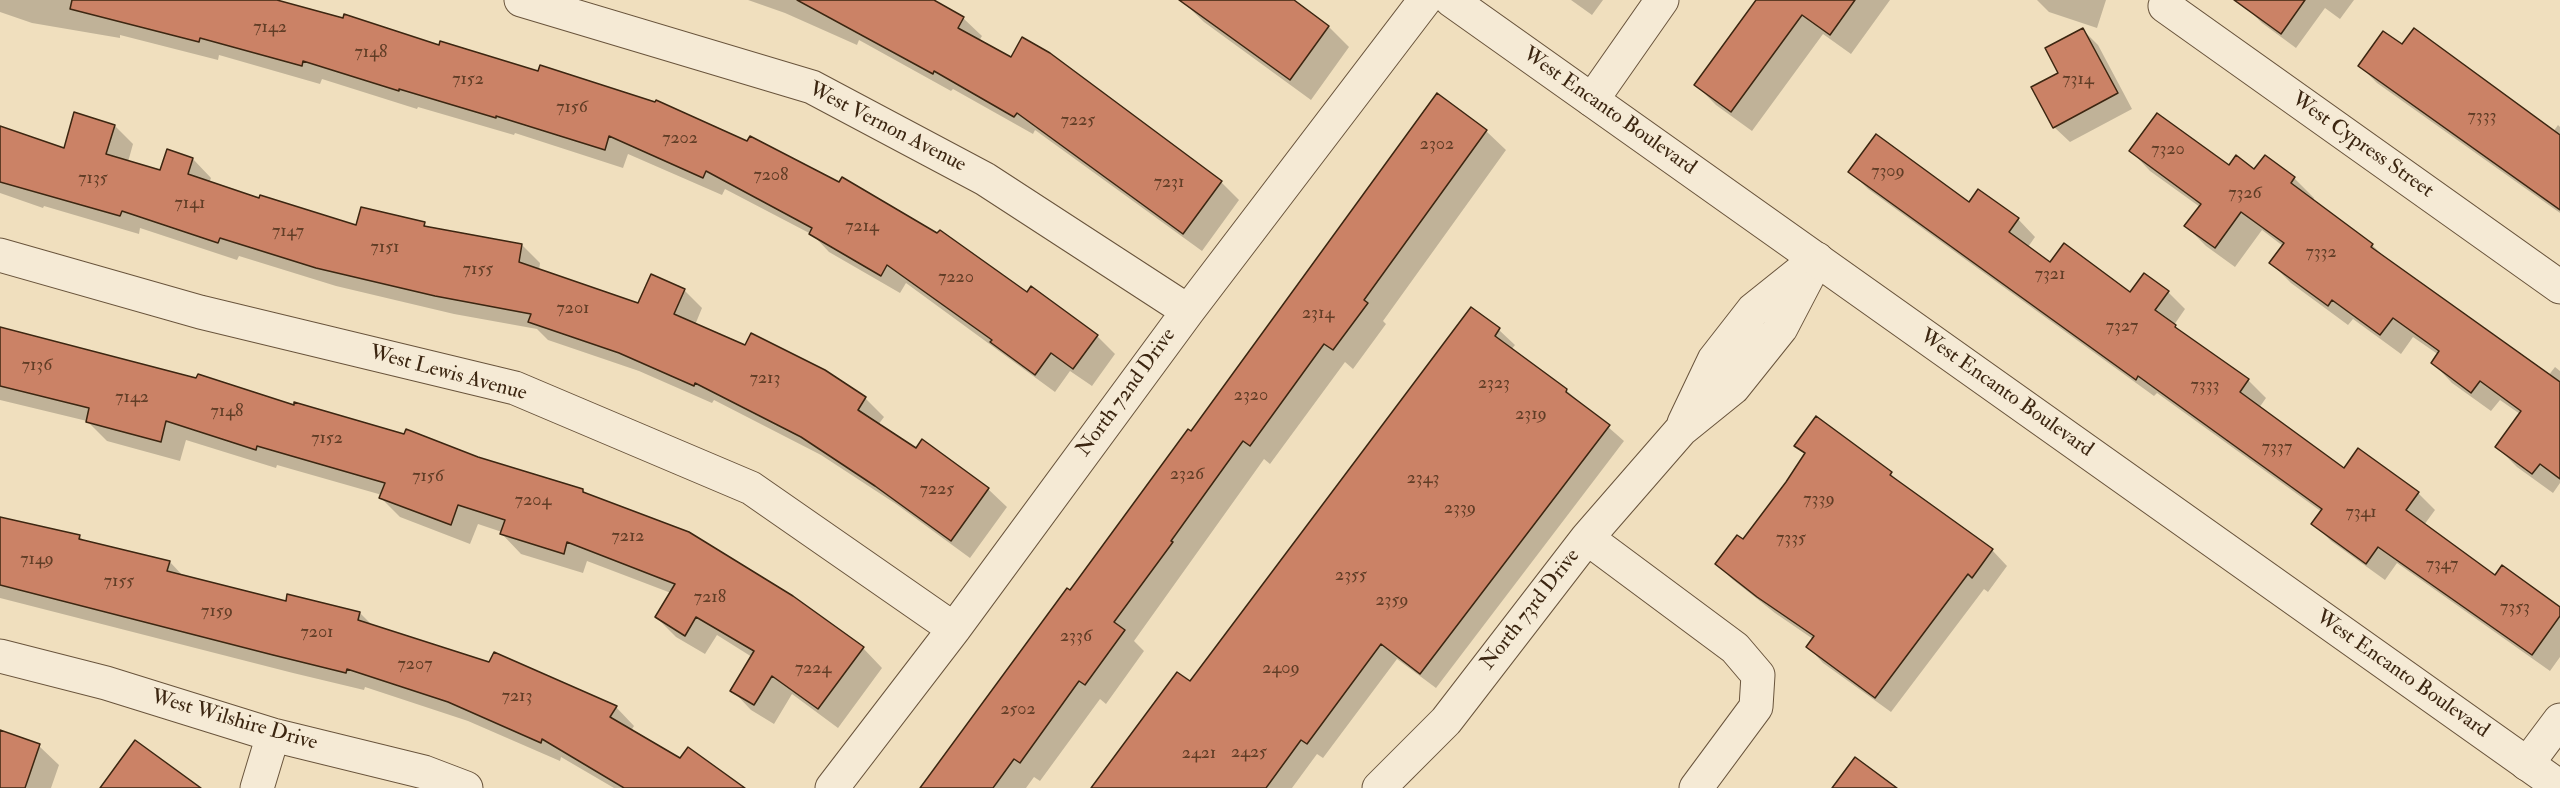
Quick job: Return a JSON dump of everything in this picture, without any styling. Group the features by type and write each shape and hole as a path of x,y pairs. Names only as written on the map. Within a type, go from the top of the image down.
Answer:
{"street":[{"name":"West Vernon Avenue","path":"520,0 812,87 985,179 1188,311"},
{"name":"North 72nd Drive","path":"832,788 954,628 1188,311 1425,0"},
{"name":"West Encanto Boulevard","path":"1451,0 2560,787"},
{"path":"1592,100 1662,0"},
{"name":"West Cypress Street","path":"2167,3 2560,287"},
{"name":"West Lewis Avenue","path":"0,255 200,312 515,388 751,488 954,628"},
{"name":"North 73rd Drive","path":"1379,788 1446,721 1587,538 1681,430 1740,380 1781,328 1817,259"},
{"path":"1587,538 1735,648 1758,675 1756,707 1696,788"},
{"name":"West Wilshire Drive","path":"0,656 106,683 273,735 424,772 466,788"},
{"path":"2527,764 2560,720"},
{"path":"257,788 273,735"}],"building":[{"path":"72,0 277,0 343,18 344,14 439,45 440,41 538,71 540,65 655,102 656,100 747,141 750,136 839,182 842,177 937,233 940,230 1027,292 1031,286 1098,335 1073,369 1051,353 1035,375 990,342 992,340 887,265 881,276 809,234 812,228 706,171 703,178 609,136 605,150 496,116 496,118 399,89 399,91 303,61 302,66 200,38 199,42 70,9"},
{"path":"797,0 934,0 964,17 958,28 1011,57 1022,37 1050,53 1222,181 1183,234 1017,113 1014,117 934,71 933,74"},
{"path":"1179,0 1294,0 1329,26 1290,80"},
{"path":"1756,0 1855,0 1830,35 1802,15 1731,112 1694,85"},
{"path":"2234,0 2305,0 2281,34"},
{"path":"2083,28 2118,93 2053,128 2031,87 2058,73 2045,48"},
{"path":"2414,28 2560,135 2560,210 2358,66 2383,31 2402,44"},
{"path":"1437,93 1487,130 1364,300 1368,303 1333,350 1324,344 1250,446 1243,441 1114,622 1125,630 1085,685 1079,681 1020,763 1014,759 993,788 920,788 1067,588 1070,590 1188,429 1191,431"},
{"path":"74,112 115,125 106,154 160,170 167,149 193,158 188,174 259,198 260,195 356,225 361,207 425,222 424,226 522,244 519,262 638,303 651,274 685,289 674,314 745,345 751,333 825,370 866,397 858,410 916,448 922,439 989,488 951,541 875,486 801,437 695,383 694,386 619,353 528,322 531,314 435,296 316,268 220,238 218,243 122,211 120,216 0,182 0,126 64,148"},
{"path":"2157,113 2229,165 2236,155 2254,169 2265,155 2295,177 2291,183 2373,244 2371,247 2560,382 2560,479 2540,464 2532,474 2495,447 2521,411 2480,381 2471,393 2431,363 2439,351 2393,318 2380,335 2332,300 2328,306 2269,263 2284,243 2241,212 2215,248 2184,226 2201,204 2129,151"},
{"path":"1876,134 1969,202 1978,189 2019,218 2009,232 2050,262 2064,243 2130,292 2144,273 2169,291 2155,310 2176,325 2175,327 2249,379 2240,392 2344,468 2358,448 2419,492 2406,510 2495,575 2502,565 2560,607 2560,616 2532,655 2378,547 2366,564 2311,524 2322,509 2138,376 2136,380 1848,172"},
{"path":"1471,307 1500,328 1495,336 1567,389 1566,392 1610,425 1420,674 1381,644 1307,744 1301,740 1266,788 1091,788 1177,672 1190,681"},
{"path":"0,327 196,378 198,374 294,405 294,402 404,434 406,429 478,457 583,489 583,492 689,532 793,596 864,647 818,709 772,676 754,705 730,691 754,651 696,617 685,636 655,617 675,584 567,542 564,554 500,534 505,520 458,505 451,525 379,498 385,483 257,446 256,450 166,421 161,442 86,422 89,408 0,386"},
{"path":"1816,416 1892,472 1890,475 1993,549 1972,578 1968,574 1875,698 1806,647 1814,636 1757,597 1715,564 1737,535 1743,539 1786,482 1805,453 1794,446"},
{"path":"0,517 80,535 79,539 170,561 167,571 286,601 287,594 360,612 358,620 489,662 494,652 617,706 610,717 680,758 688,747 745,788 624,788 542,739 541,743 448,702 347,669 346,673 0,585"},
{"path":"0,730 40,744 25,788 0,788"},
{"path":"135,740 201,788 100,788"},
{"path":"1855,757 1897,788 1832,788"}]}
